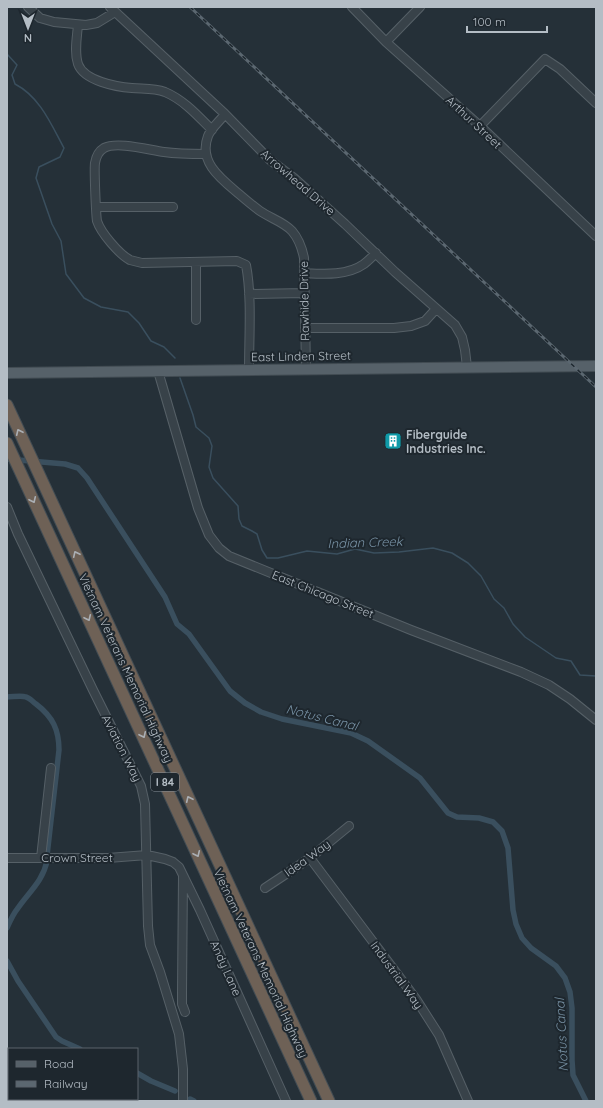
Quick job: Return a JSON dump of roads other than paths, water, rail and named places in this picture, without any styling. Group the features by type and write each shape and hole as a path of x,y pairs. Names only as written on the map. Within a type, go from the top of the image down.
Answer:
{"highway":[{"name":"Vietnam Veterans Memorial Highway","path":"7,405 329,1101"},
{"name":"Vietnam Veterans Memorial Highway","path":"7,443 311,1101"}],"main road":[{"name":"East Linden Street","path":"7,373 596,366"}],"street":[{"path":"28,7 40,18 54,22 78,25 97,23 112,9"},
{"name":"Arthur Street","path":"352,7 386,42 480,126 596,236"},
{"path":"386,42 420,7"},
{"name":"Arrowhead Drive","path":"112,9 226,114 270,160 294,178 395,272 455,325 462,337 467,367"},
{"path":"78,25 77,56 79,66 86,74 98,81 113,86 149,88 164,92 180,100 212,130"},
{"path":"480,126 545,59 560,69 596,104"},
{"path":"226,114 209,134 206,154 183,154 135,147 116,146 110,146 103,149 98,155 95,165 97,220 104,233 114,246 130,259 142,263 174,261 237,261 246,265 249,294 249,370"},
{"name":"Rawhide Drive","path":"206,154 212,170 221,179 259,211 290,229 298,238 302,247 304,273 306,370"},
{"path":"96,207 173,207"},
{"path":"304,273 333,273 350,271 363,265 376,253"},
{"path":"196,262 196,320"},
{"path":"249,294 304,294"},
{"path":"305,328 394,328 411,326 424,321 436,309"},
{"name":"East Chicago Street","path":"158,371 198,508 208,535 219,548 229,556 411,630 521,672 550,685 596,720"},
{"name":"Aviation Way","path":"7,507 18,534 141,786 145,804 144,820 147,855 148,926 150,945 168,996 179,1034 183,1069 183,1101"},
{"path":"41,858 51,768"},
{"name":"Idea Way","path":"265,888 310,858 348,826"},
{"name":"Crown Street","path":"7,858 108,858 147,855"},
{"name":"Andy Lane","path":"147,855 165,858 174,862 183,873 286,1101"},
{"name":"Industrial Way","path":"310,858 416,999 439,1034 468,1101"},
{"path":"183,873 182,1004 185,1012"},
{"path":"168,996 182,992"}],"waterway":[{"name":"Indian Creek","path":"7,54 17,65 12,75 15,84 24,89 38,104 64,148 60,157 39,167 36,178 52,224 61,241 66,274 84,298 101,307 128,312 139,323 151,341 164,347 175,358"},
{"name":"Indian Creek","path":"180,378 196,427 209,438 212,446 209,467 213,478 238,506 239,519 242,526 257,534 262,550 267,558 278,558 307,551 337,554 355,549 374,553 433,548 452,553 468,563 481,576 494,599 504,608 513,624 525,637 556,658 571,661 580,675 596,676"},
{"name":"Notus Canal","path":"7,459 65,464 78,468 87,478 165,597 177,624 189,634 230,691 245,703 261,712 282,719 351,733 368,741 420,778 448,813 457,817 479,818 493,822 502,831 508,848 513,910 516,924 522,938 531,948 556,966 565,978 570,992 572,1008 573,1075 586,1101"},
{"path":"7,697 22,696 30,699 51,719 58,736 59,750 47,856"},
{"path":"7,928 10,920 42,875 47,861"},
{"path":"7,961 18,981 56,1037 78,1048"},
{"path":"138,1074 175,1091"},
{"path":"190,1099 194,1101"}],"railway":[{"path":"190,7 596,387"}],"place":[{"name":"Fiberguide Industries Inc.","path":"393,441"}]}
